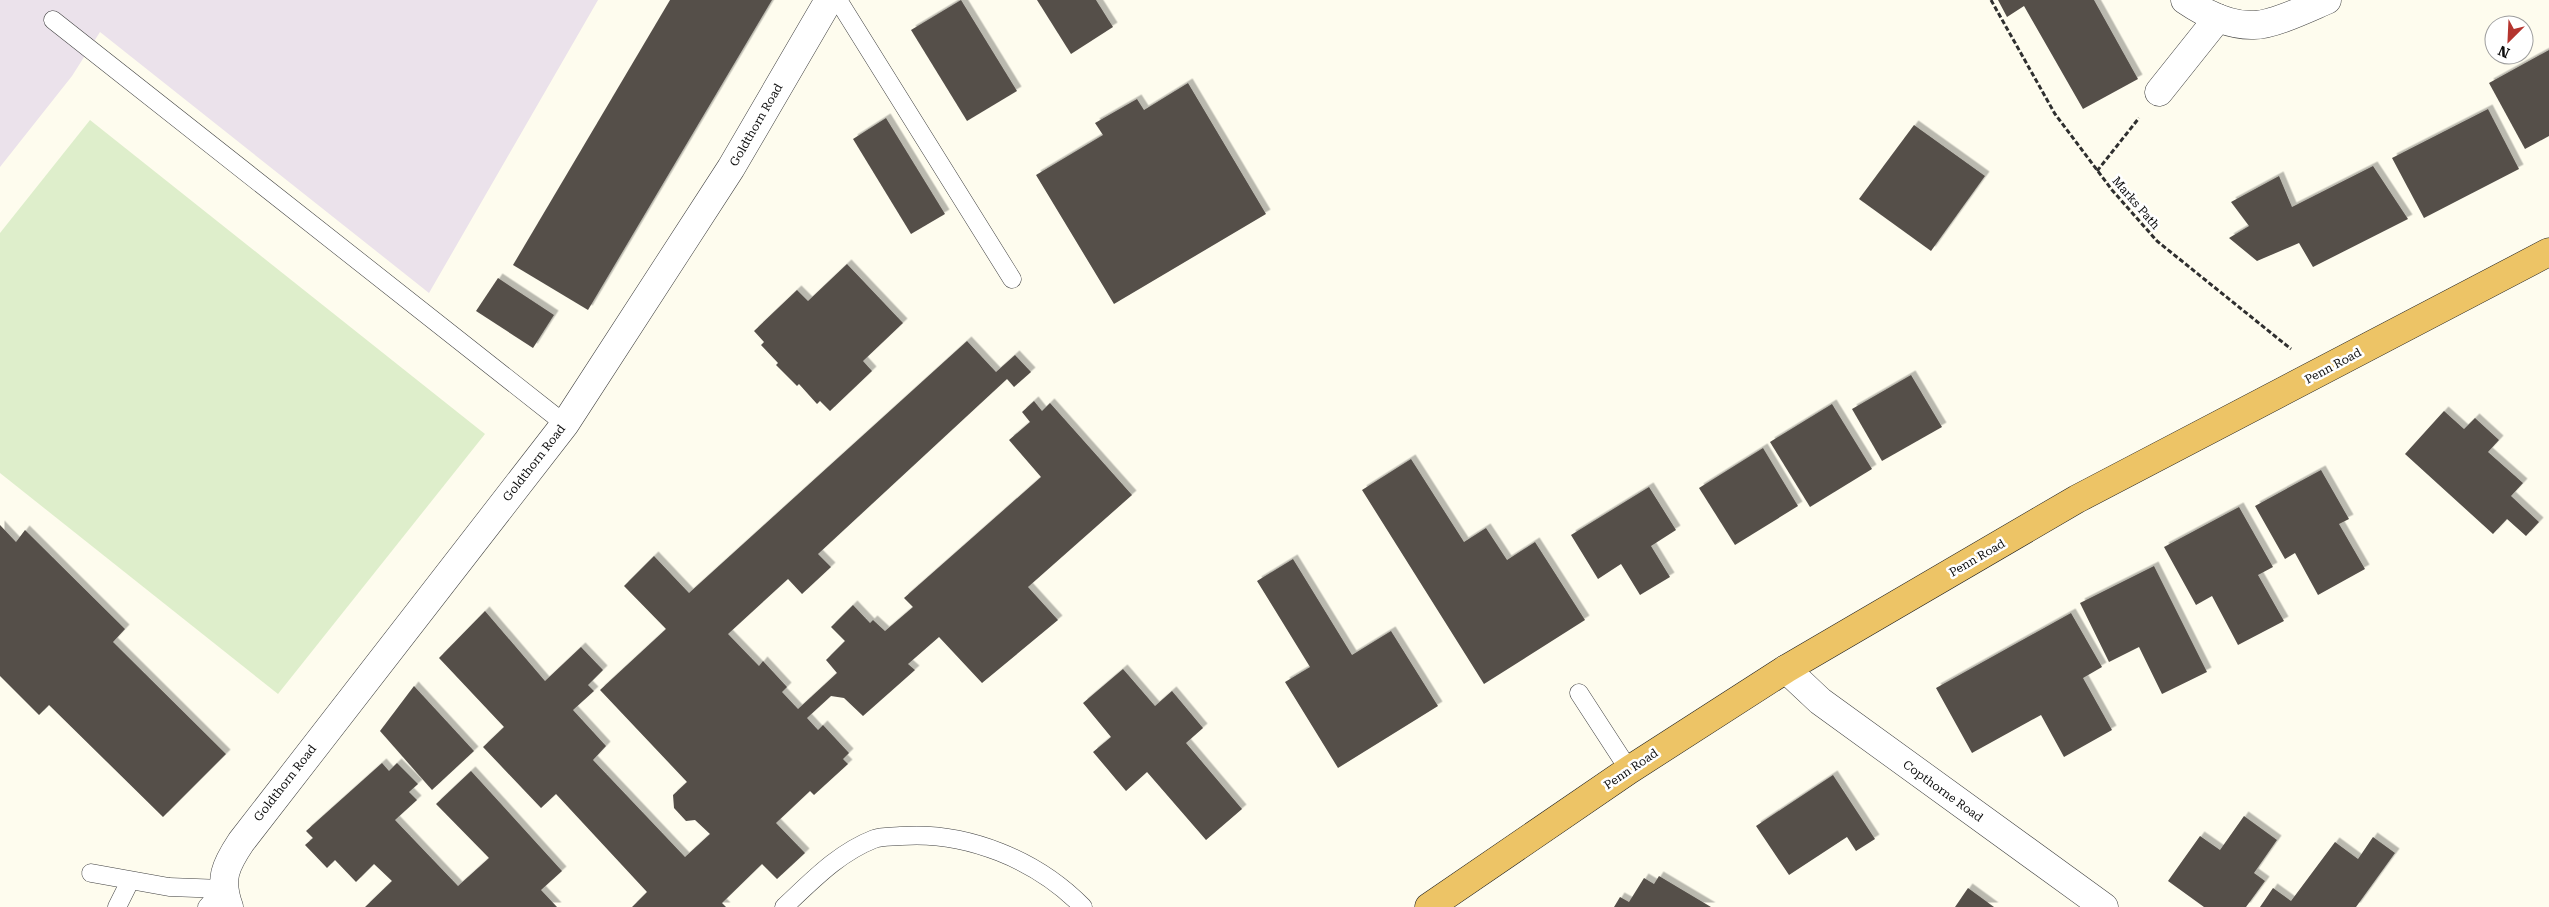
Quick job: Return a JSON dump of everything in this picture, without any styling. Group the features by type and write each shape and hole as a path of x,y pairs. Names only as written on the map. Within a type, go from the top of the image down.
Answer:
{"highway":[{"name":"Penn Road","path":"1430,907 1629,770 1786,669 2077,499 2549,252"}],"street":[{"name":"Goldthorn Road","path":"220,901 226,864 256,821 565,424 726,176 829,0"},
{"path":"2186,0 2218,18 2254,25 2289,15 2327,0"},
{"path":"2159,92 2218,18"},
{"name":"Copthorne Road","path":"1786,669 1820,701 2104,907"}],"lane":[{"path":"838,0 1012,279"},
{"path":"52,20 565,424"},
{"path":"1579,693 1629,770"},
{"path":"784,907 840,856 876,838 918,835 985,847 1017,860 1049,877 1083,907"},
{"path":"90,873 169,887 220,901"},
{"path":"117,907 130,881"}],"path":[{"name":"Marks Path","path":"1991,0 2055,114 2098,171 2157,241 2320,373"},
{"path":"2098,171 2159,92"}],"shaded area":[{"path":"0,0 598,0 429,293 100,32 72,76 0,167"}],"green space":[{"path":"90,120 485,434 278,694 0,473 0,233"}],"building":[{"path":"670,0 772,0 588,310 513,265"},
{"path":"961,0 1017,91 967,121 911,30"},
{"path":"1037,0 1096,0 1113,27 1071,54"},
{"path":"1998,0 2094,0 2138,79 2083,109 2024,6 2007,17"},
{"path":"2549,50 2549,136 2525,149 2489,83 2522,65 2534,65 2534,58"},
{"path":"1188,83 1266,214 1114,304 1036,175 1103,135 1095,123 1137,99 1144,110"},
{"path":"2488,109 2519,169 2424,218 2392,158"},
{"path":"886,118 945,214 911,234 853,139"},
{"path":"1914,125 1985,176 1931,251 1859,199"},
{"path":"2373,166 2408,219 2313,267 2299,243 2257,261 2229,238 2249,226 2231,202 2279,176 2292,207"},
{"path":"847,264 903,323 863,361 872,371 830,411 820,401 817,404 799,384 797,386 776,365 778,363 761,345 764,342 754,331 797,290 808,301"},
{"path":"498,278 554,315 533,348 476,311"},
{"path":"967,341 996,372 1015,355 1031,372 1014,387 1007,379 818,554 831,567 802,594 788,579 728,634 759,666 763,661 787,687 782,692 798,709 837,673 826,660 845,641 831,627 853,605 870,623 873,620 885,631 913,607 904,598 1041,477 1009,440 1030,422 1022,412 1034,401 1042,411 1050,403 1132,495 1028,587 1058,620 982,683 939,637 908,664 915,670 863,716 844,698 831,696 807,718 818,730 823,725 849,753 843,759 848,764 814,795 810,791 776,823 805,853 777,879 762,864 722,903 726,907 632,907 647,892 556,794 541,808 483,747 504,727 439,658 485,611 545,681 581,647 603,670 588,685 594,691 573,710 606,746 593,760 685,857 710,834 695,820 686,821 674,808 673,795 687,782 600,690 666,629 624,586 654,556 689,593"},
{"path":"1911,375 1942,427 1882,461 1852,409"},
{"path":"1832,404 1872,469 1810,507 1770,442"},
{"path":"2444,411 2464,429 2475,418 2499,440 2488,452 2523,483 2511,496 2539,522 2526,536 2507,519 2493,534 2405,454"},
{"path":"1763,448 1798,506 1735,545 1699,488"},
{"path":"1411,459 1464,542 1486,528 1507,560 1535,542 1585,620 1484,684 1362,490"},
{"path":"2321,470 2349,519 2339,524 2365,569 2318,595 2295,553 2285,559 2255,506"},
{"path":"1649,487 1676,530 1651,546 1670,577 1640,595 1621,564 1598,579 1571,535"},
{"path":"2239,507 2273,567 2258,575 2284,621 2238,645 2212,596 2196,605 2164,547"},
{"path":"0,525 16,542 25,530 125,629 113,642 226,754 163,817 49,705 39,715 0,676"},
{"path":"1293,559 1352,655 1391,631 1438,706 1338,768 1285,682 1310,667 1257,581"},
{"path":"2154,566 2207,672 2162,694 2139,647 2109,662 2080,603"},
{"path":"2071,613 2102,667 2083,678 2112,730 2064,757 2041,715 1972,753 1936,688"},
{"path":"1123,669 1155,706 1172,691 1203,728 1186,743 1242,809 1206,840 1147,772 1126,791 1093,752 1111,737 1083,703"},
{"path":"414,686 474,751 432,790 380,731"},
{"path":"382,763 389,771 397,763 418,784 409,792 417,800 395,820 458,886 489,858 436,804 471,771 562,871 541,890 557,907 365,907 392,881 374,864 356,882 335,860 327,868 305,845 313,838 306,831"},
{"path":"1833,775 1875,839 1856,851 1847,837 1789,875 1756,826"},
{"path":"2244,816 2277,840 2254,873 2265,881 2246,907 2204,907 2168,881 2200,836 2220,850"},
{"path":"2373,837 2395,853 2356,907 2260,907 2273,888 2291,901 2335,842 2358,859"},
{"path":"1659,876 1711,907 1614,907 1620,897 1629,902 1644,878 1654,884"},
{"path":"1968,888 1994,907 1955,907"}]}
